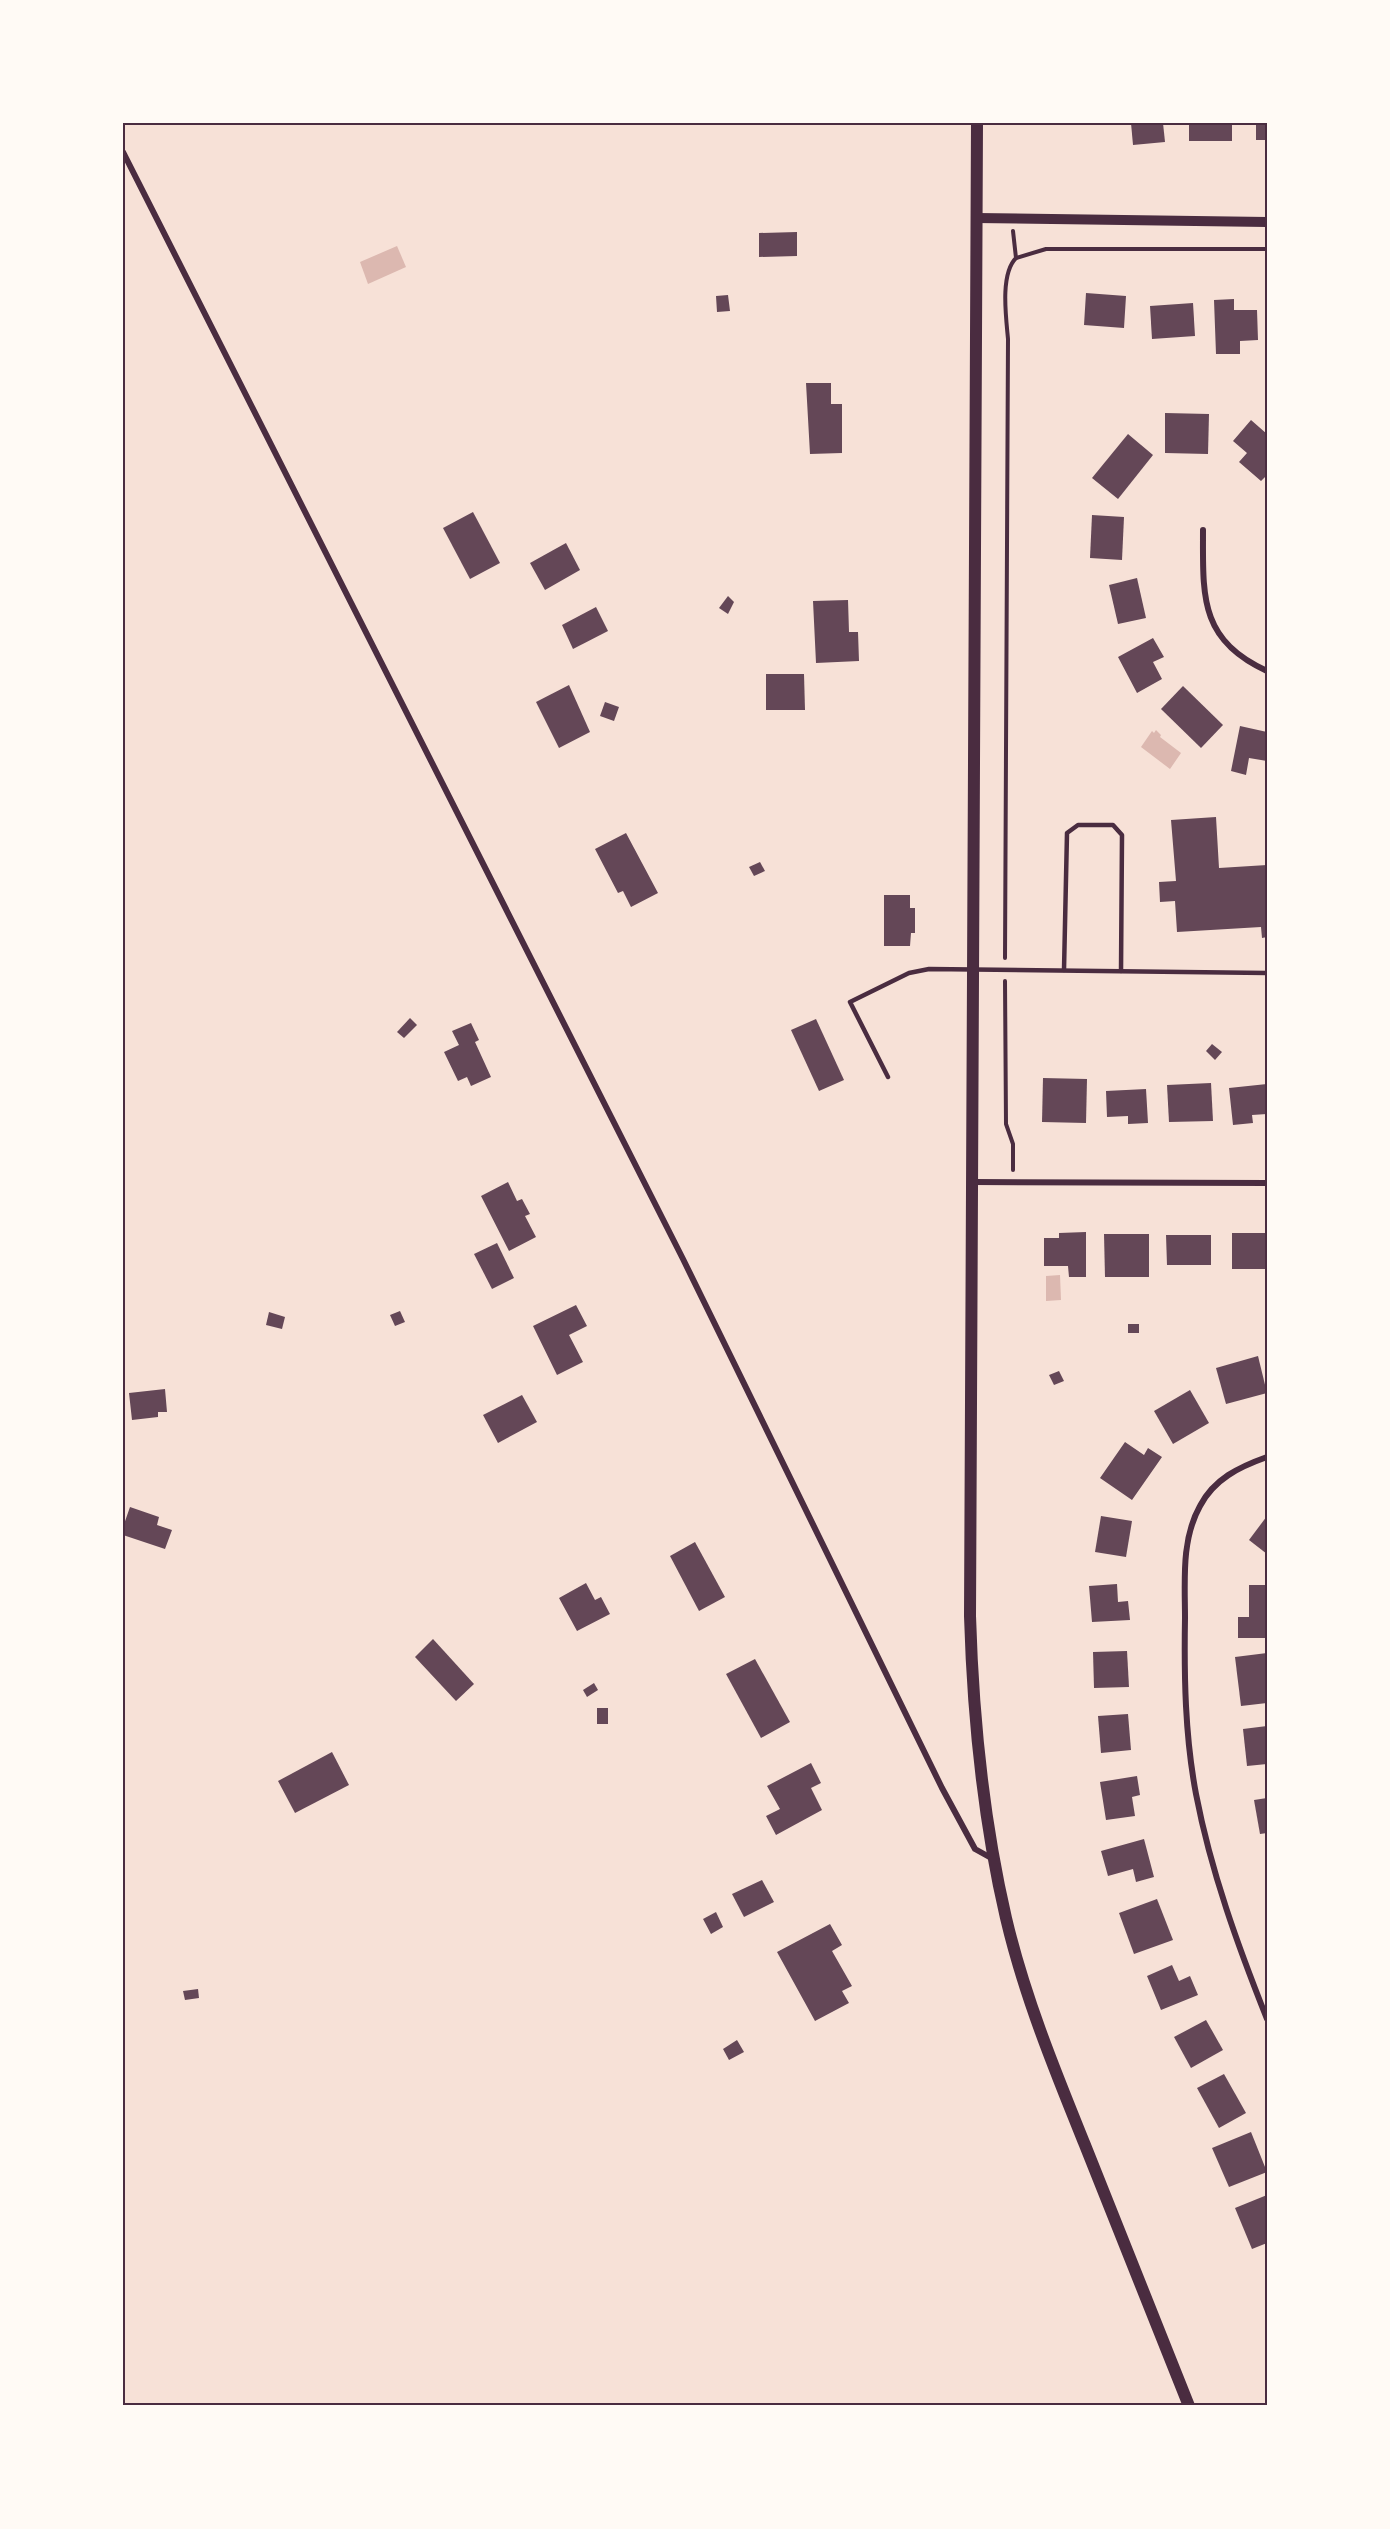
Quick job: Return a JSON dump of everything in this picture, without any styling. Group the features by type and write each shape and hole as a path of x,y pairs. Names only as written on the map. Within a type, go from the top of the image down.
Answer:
{"main road":[{"path":"976,123 970,1605 972,1684 984,1800 994,1860 1014,1946 1052,2061 1189,2406"}],"street":[{"path":"123,152 673,1239 942,1788 975,1848 994,1860"},
{"path":"976,218 1267,222"},
{"path":"1203,530 1203,573 1209,615 1218,633 1232,650 1248,662 1267,671"},
{"path":"973,1182 1267,1183"},
{"path":"1267,1457 1240,1466 1217,1483 1200,1506 1191,1526 1185,1560 1185,1643 1186,1712 1196,1793 1215,1875 1241,1954 1267,2019"}],"lane":[{"path":"1064,970 1067,833 1078,825 1113,825 1122,835 1121,971"},
{"path":"888,1077 850,1002 909,973 929,969 1267,973"}],"path":[{"path":"1012,218 1016,258"},
{"path":"1013,1182 1013,1144 1006,1124 1005,970 1008,339 1005,295 1011,263 1016,258 1046,249 1267,249"}],"shaded area":[{"path":"397,246 406,267 368,284 360,262"},
{"path":"1156,730 1161,735 1160,737 1181,753 1170,769 1141,747 1152,731 1154,733"},
{"path":"1060,1275 1061,1300 1046,1301 1046,1276"}],"building":[{"path":"1131,123 1163,123 1165,142 1133,145"},
{"path":"1189,123 1232,123 1232,141 1189,141"},
{"path":"1256,123 1267,123 1267,140 1256,140"},
{"path":"797,232 797,256 759,257 759,233"},
{"path":"1086,293 1126,296 1124,328 1084,325"},
{"path":"728,295 730,311 717,312 716,296"},
{"path":"1234,299 1234,310 1257,310 1258,340 1240,341 1240,354 1216,354 1214,300"},
{"path":"1193,303 1195,336 1152,339 1150,306"},
{"path":"806,383 831,383 831,404 842,404 842,453 810,454"},
{"path":"1165,413 1209,414 1208,454 1165,453"},
{"path":"1251,420 1267,434 1267,475 1261,481 1239,462 1247,453 1233,441"},
{"path":"1128,434 1153,455 1118,499 1092,478"},
{"path":"473,512 500,563 470,579 443,528"},
{"path":"1092,515 1124,517 1122,560 1090,558"},
{"path":"566,543 580,570 545,590 530,563"},
{"path":"1137,578 1146,618 1118,624 1109,585"},
{"path":"728,596 734,602 728,614 719,608"},
{"path":"848,600 849,632 858,632 859,661 816,663 813,601"},
{"path":"596,607 608,631 573,649 562,625"},
{"path":"1153,638 1164,657 1153,662 1162,679 1137,693 1118,657"},
{"path":"766,674 804,674 805,710 766,710"},
{"path":"569,685 590,732 559,748 536,702"},
{"path":"1183,686 1223,725 1201,748 1161,709"},
{"path":"605,702 619,707 614,721 600,716"},
{"path":"1240,726 1267,732 1267,761 1249,758 1246,775 1231,771"},
{"path":"1216,817 1219,868 1267,865 1267,937 1262,938 1261,927 1177,932 1175,901 1160,902 1159,882 1176,881 1171,820"},
{"path":"626,833 658,893 631,907 623,891 618,893 595,849"},
{"path":"760,862 765,871 754,876 749,867"},
{"path":"884,895 910,895 910,908 915,908 915,933 911,933 910,946 884,946"},
{"path":"410,1018 417,1025 404,1038 397,1032"},
{"path":"816,1019 844,1080 819,1091 791,1030"},
{"path":"471,1023 479,1040 475,1042 491,1077 471,1086 467,1077 458,1081 444,1052 459,1045 452,1031"},
{"path":"1212,1044 1222,1052 1215,1060 1206,1051"},
{"path":"1043,1078 1087,1079 1086,1123 1042,1122"},
{"path":"1211,1083 1213,1121 1169,1122 1167,1085"},
{"path":"1267,1084 1267,1114 1252,1115 1253,1123 1233,1125 1229,1088"},
{"path":"1146,1089 1148,1123 1128,1124 1128,1116 1107,1117 1106,1091"},
{"path":"508,1182 517,1201 522,1199 530,1214 525,1216 536,1237 509,1251 481,1196"},
{"path":"1086,1232 1086,1277 1069,1277 1068,1266 1044,1266 1044,1238 1059,1238 1059,1233"},
{"path":"1232,1233 1267,1233 1267,1269 1232,1269"},
{"path":"1104,1234 1149,1234 1149,1277 1105,1277"},
{"path":"1166,1235 1211,1235 1211,1265 1167,1265"},
{"path":"497,1243 514,1278 492,1289 474,1254"},
{"path":"576,1305 587,1326 569,1335 583,1362 557,1375 533,1326"},
{"path":"400,1311 405,1322 395,1326 390,1315"},
{"path":"269,1312 285,1317 282,1329 266,1325"},
{"path":"1128,1324 1139,1324 1139,1333 1128,1333"},
{"path":"1258,1356 1267,1393 1226,1404 1216,1368"},
{"path":"1059,1371 1064,1381 1054,1385 1049,1375"},
{"path":"165,1389 167,1412 158,1412 158,1417 132,1420 129,1393"},
{"path":"1190,1390 1209,1423 1173,1444 1154,1411"},
{"path":"522,1395 537,1422 498,1443 483,1415"},
{"path":"1125,1442 1144,1455 1148,1448 1162,1457 1132,1500 1100,1478"},
{"path":"130,1507 159,1517 157,1525 172,1530 165,1549 123,1535 123,1527"},
{"path":"1101,1516 1132,1521 1126,1557 1095,1552"},
{"path":"1267,1516 1267,1554 1249,1540"},
{"path":"695,1542 725,1597 699,1611 670,1556"},
{"path":"586,1583 595,1600 601,1597 610,1614 577,1631 559,1598"},
{"path":"1117,1584 1118,1602 1128,1601 1130,1620 1092,1622 1089,1586"},
{"path":"1249,1585 1267,1585 1267,1638 1238,1638 1238,1617 1249,1617"},
{"path":"433,1639 474,1684 456,1701 415,1657"},
{"path":"1127,1651 1129,1687 1094,1688 1093,1652"},
{"path":"1267,1653 1267,1703 1241,1706 1235,1657"},
{"path":"755,1659 790,1722 761,1738 726,1674"},
{"path":"594,1683 598,1690 587,1697 583,1690"},
{"path":"597,1708 608,1708 608,1724 597,1724"},
{"path":"1128,1714 1131,1750 1101,1753 1098,1716"},
{"path":"1267,1726 1267,1764 1247,1766 1243,1729"},
{"path":"332,1752 349,1785 295,1813 278,1781"},
{"path":"811,1763 821,1783 811,1788 822,1810 776,1835 766,1816 780,1809 767,1786"},
{"path":"1137,1776 1140,1795 1132,1797 1135,1816 1106,1820 1100,1782"},
{"path":"1267,1798 1267,1833 1260,1834 1254,1800"},
{"path":"1144,1839 1154,1877 1136,1882 1133,1869 1108,1876 1101,1851"},
{"path":"762,1880 774,1902 744,1917 732,1894"},
{"path":"1157,1899 1173,1940 1134,1954 1119,1913"},
{"path":"716,1912 723,1927 711,1934 703,1919"},
{"path":"830,1924 842,1945 832,1951 852,1986 842,1991 849,2003 815,2021 777,1952"},
{"path":"1172,1965 1179,1981 1190,1976 1198,1995 1161,2010 1147,1976"},
{"path":"198,1989 199,1998 185,2000 183,1991"},
{"path":"1206,2020 1223,2050 1191,2068 1174,2037"},
{"path":"737,2040 744,2052 729,2060 723,2049"},
{"path":"1224,2074 1246,2113 1219,2128 1197,2088"},
{"path":"1251,2132 1267,2172 1229,2187 1212,2148"},
{"path":"1267,2195 1267,2243 1252,2249 1235,2208"}]}
